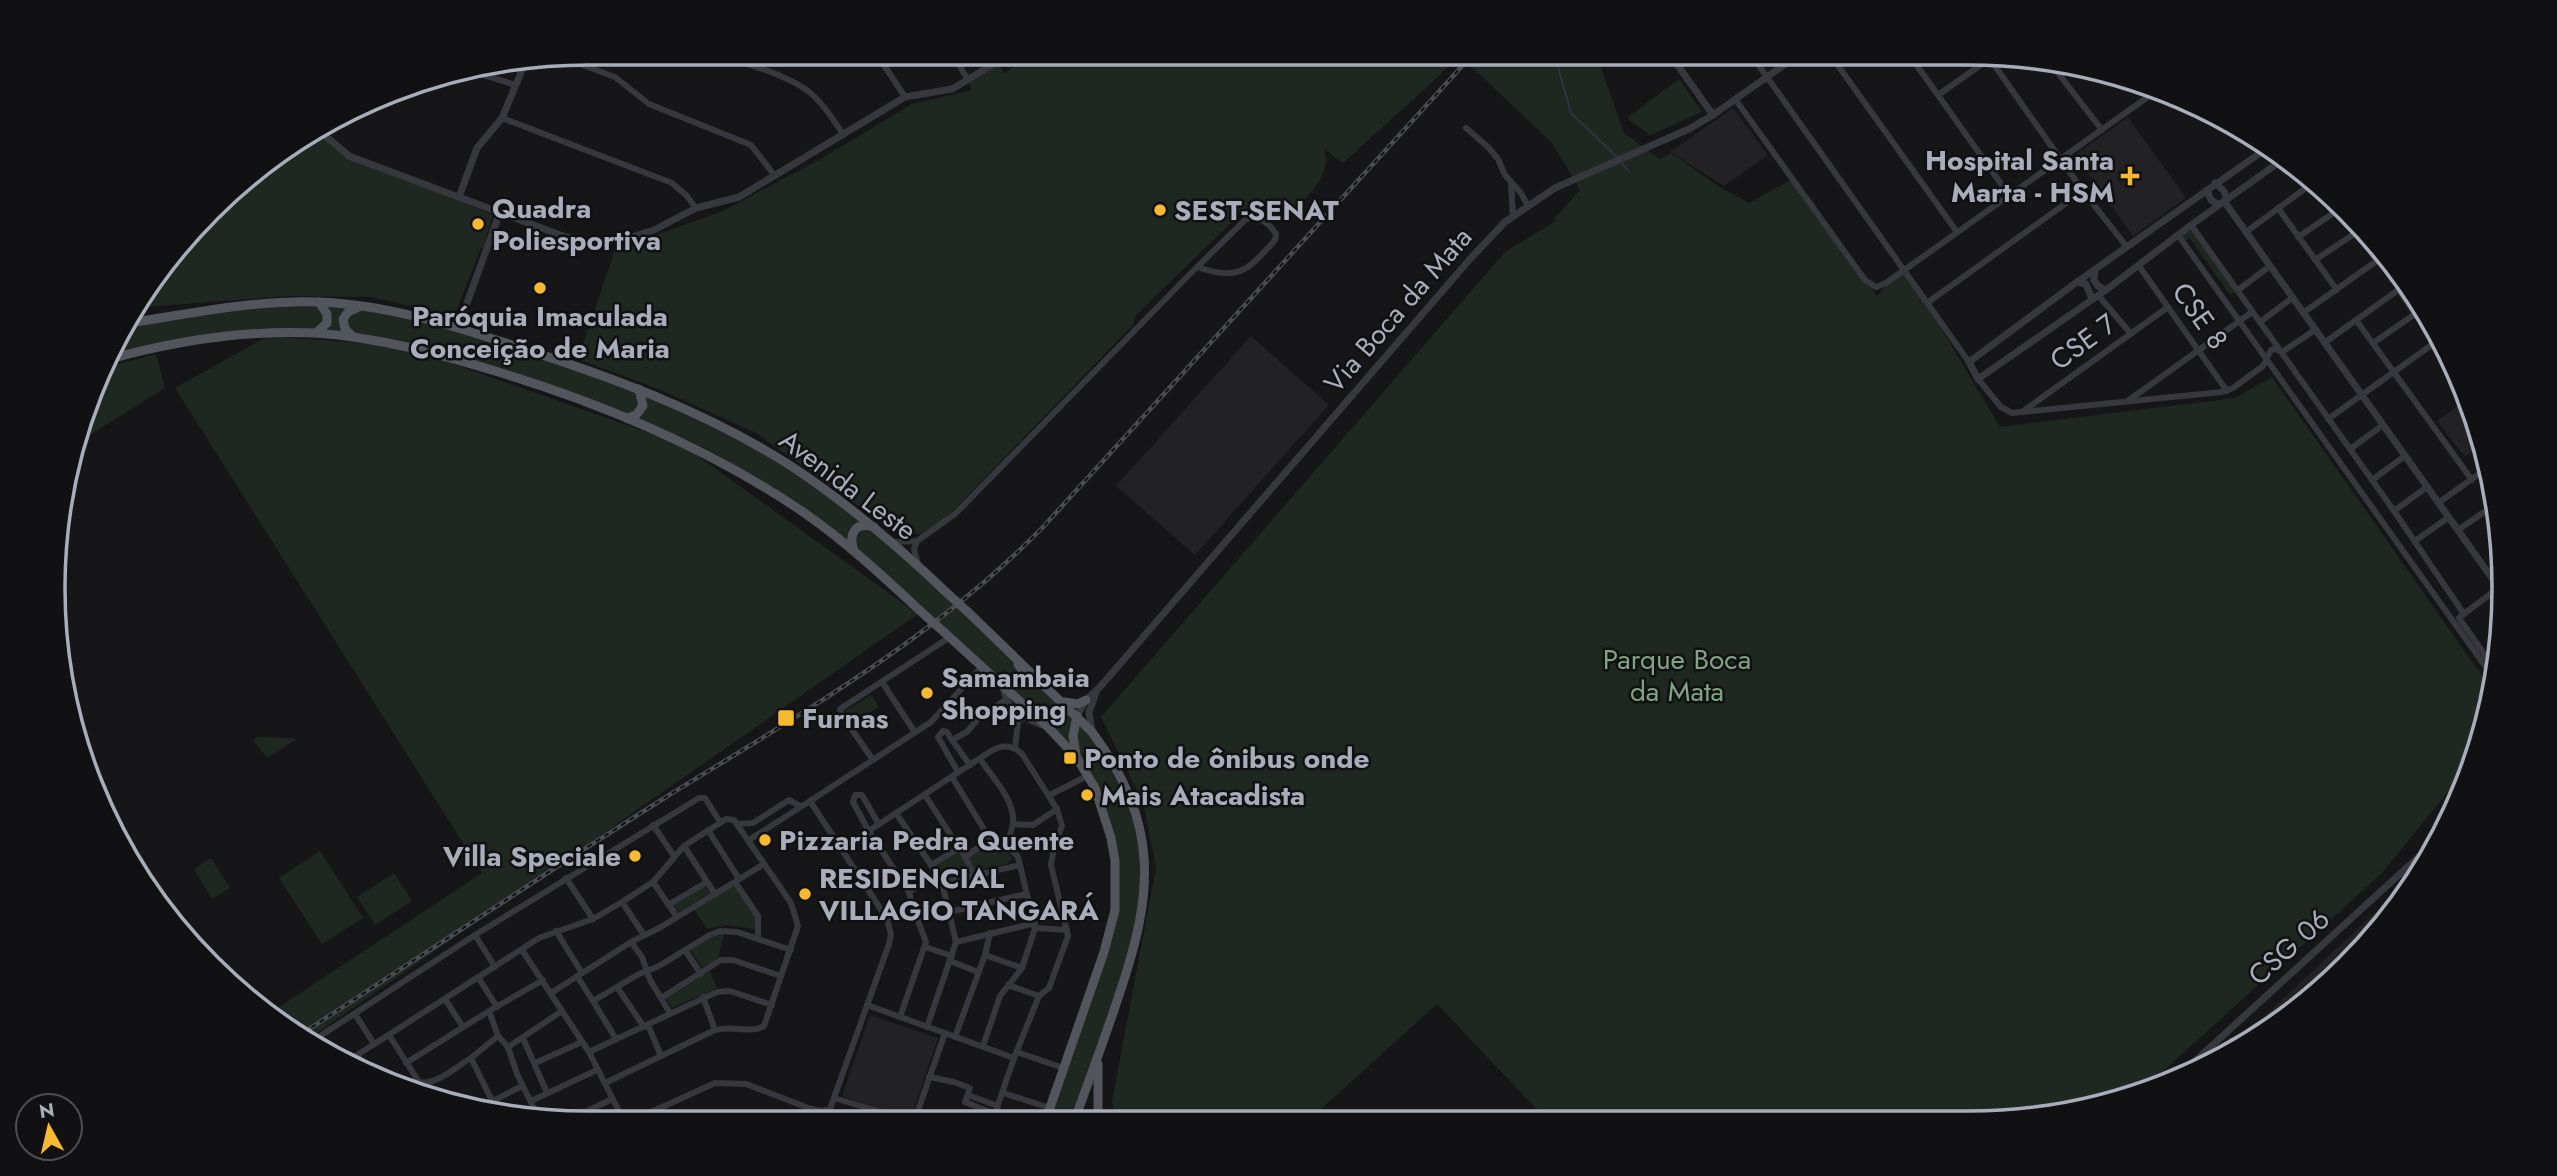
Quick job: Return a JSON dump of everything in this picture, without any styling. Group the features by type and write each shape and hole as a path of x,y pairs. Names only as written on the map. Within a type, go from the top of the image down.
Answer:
{"main road":[{"name":"Avenida Leste","path":"138,322 239,305 319,302 410,315 458,328 549,356 639,389 713,422 765,450 816,483 875,527 1092,732 1107,752 1131,799 1140,828 1146,887 1136,945 1078,1111"},
{"path":"316,333 327,323 327,314 319,302"},
{"path":"353,337 345,329 343,319 348,312 361,307"},
{"name":"Avenida Leste","path":"119,357 220,338 316,333 410,347 461,360 519,378 627,418 701,451 804,513 853,551 1048,726 1077,758 1089,775 1101,801 1115,861 1115,910 1104,952 1049,1111"},
{"path":"627,418 636,415 643,406 639,389"},
{"path":"853,551 851,536 854,529 860,526 875,527"},
{"path":"1003,686 1018,683 1023,675 1009,652"},
{"path":"1062,701 1077,704 1086,700"},
{"path":"1076,716 1073,736 1077,758"},
{"path":"1098,1057 1098,1111"}],"street":[{"path":"583,65 615,77 649,104 751,145 775,176"},
{"path":"747,65 783,78 808,91 832,117 843,134"},
{"path":"884,65 905,97"},
{"path":"959,65 968,80"},
{"path":"325,136 349,156 563,236 583,241 602,241 641,236 696,208 739,197 905,97 952,89 992,65"},
{"path":"1679,65 1713,115"},
{"path":"1759,65 1969,362 1978,379 2007,412 2227,391 2263,366 2272,349 2282,352"},
{"name":"Via Boca da Mata","path":"1076,716 1086,700 1469,259 1513,217 1555,188 1580,175 1656,144 1713,115 1783,65"},
{"path":"1838,65 1957,232"},
{"path":"1917,65 2010,195"},
{"path":"1938,95 1979,65"},
{"path":"1999,66 2083,191 2127,247"},
{"path":"459,197 478,148 502,118 523,69"},
{"path":"2058,73 2102,130"},
{"path":"484,75 516,85"},
{"path":"1735,99 1865,280 1875,287 1886,283 2147,97"},
{"path":"502,118 671,184 696,208"},
{"path":"1466,128 1498,159 1528,206"},
{"path":"1969,362 2258,152"},
{"path":"1978,379 2106,290 2190,225 2276,164"},
{"path":"1511,183 1513,217"},
{"path":"2216,183 2224,191 2223,202 2492,576"},
{"path":"2246,232 2306,188"},
{"path":"2207,190 2211,200 2223,202"},
{"path":"1927,303 2083,191"},
{"path":"2278,208 2337,290"},
{"path":"458,328 500,212"},
{"path":"2298,237 2334,213"},
{"path":"921,569 914,549 917,541 954,514 1197,267 1246,219 1260,218 1276,234 1275,240 1253,265 1241,272 1215,273 1197,267"},
{"path":"2190,225 2395,511 2487,664"},
{"path":"2315,260 2354,234"},
{"path":"2178,235 2488,659"},
{"path":"2303,313 2377,261"},
{"name":"CSE 8","path":"2139,265 2227,391"},
{"path":"2238,290 2270,266"},
{"path":"2095,269 2094,281 2106,290"},
{"path":"2077,282 2087,284 2095,297 2131,334"},
{"path":"2324,343 2399,290 2408,304"},
{"path":"2259,322 2291,298"},
{"name":"CSE 7","path":"2022,412 2168,307"},
{"path":"2127,401 2252,312"},
{"path":"2372,343 2415,314"},
{"path":"2356,320 2472,480"},
{"path":"2282,352 2315,330"},
{"path":"2328,419 2432,345"},
{"path":"2275,370 2287,360"},
{"path":"2350,449 2383,425"},
{"path":"2372,480 2404,456"},
{"path":"2438,503 2479,474"},
{"path":"2395,511 2427,487"},
{"path":"2458,530 2486,510"},
{"path":"2414,541 2449,517"},
{"path":"892,542 917,541"},
{"path":"2458,616 2492,597"},
{"path":"873,760 840,709 947,635"},
{"path":"749,840 930,722 982,666"},
{"path":"882,682 914,731"},
{"path":"1003,686 1007,699 1024,717 1033,723 1048,726"},
{"name":"Via Boca da Mata","path":"1092,732 1090,706 1100,687"},
{"path":"952,740 967,732 980,716 1007,699"},
{"path":"1015,748 1018,722 1024,717"},
{"path":"958,772 939,737 943,731 947,732 970,765"},
{"path":"841,849 997,748 1015,748 1028,762 1057,809 1062,826 1051,865 1068,936 1049,988 1039,996 996,1110 966,1099 970,1087 929,1077"},
{"path":"980,759 1011,806 1014,816 1007,845"},
{"path":"1050,795 1089,775"},
{"path":"952,777 990,839 1007,845 1016,853 1035,926 1022,968 1000,996 982,1046"},
{"path":"878,823 862,794 855,794 853,802 868,830 909,892 918,925 926,939 900,1017"},
{"path":"925,795 974,875"},
{"path":"319,1037 566,878 703,797 720,822"},
{"path":"739,824 753,823 789,800 800,806"},
{"path":"653,1111 715,1083 746,1084 811,1109 828,1110 891,934 887,919 810,800"},
{"path":"1013,824 1033,825 1057,809"},
{"path":"896,813 942,883 956,942 927,1027"},
{"path":"359,1058 357,1055 539,938 593,919 653,882 684,846 730,818 739,824 791,902 796,916 797,926 791,950 764,1026 758,1029 734,1027 716,1030 604,1083"},
{"path":"753,823 758,833"},
{"path":"653,825 674,856"},
{"path":"708,830 758,916 758,937"},
{"path":"965,857 990,839"},
{"path":"684,846 715,894"},
{"path":"931,865 959,848"},
{"name":"CSG 06","path":"2201,1057 2417,859"},
{"path":"551,993 631,942 677,918 764,864"},
{"path":"942,883 1020,865"},
{"path":"2402,872 2406,876"},
{"path":"909,892 936,875"},
{"path":"566,878 593,919"},
{"path":"653,882 677,918"},
{"path":"668,905 707,882"},
{"path":"949,912 1026,894"},
{"path":"622,902 644,935"},
{"path":"887,919 912,905"},
{"path":"956,942 1035,926 1067,930"},
{"path":"556,931 616,1040"},
{"path":"593,1001 720,931 758,937 791,950"},
{"path":"955,1037 985,955 990,933"},
{"path":"475,935 495,967"},
{"path":"631,942 642,957 650,980 670,1013"},
{"path":"925,947 978,972"},
{"path":"522,950 589,1052 619,1111"},
{"path":"685,950 701,974"},
{"path":"985,955 1022,968"},
{"path":"661,998 721,960 729,959 782,976"},
{"path":"478,977 497,1007"},
{"path":"406,1063 543,980"},
{"path":"1008,985 1039,996"},
{"path":"617,987 646,1026 661,1056"},
{"path":"589,1052 717,992 730,991 772,1005"},
{"path":"703,997 716,1030"},
{"path":"444,999 463,1027"},
{"path":"867,1005 982,1046 1063,1068"},
{"path":"489,1011 498,1036 508,1047 522,1086 534,1108"},
{"path":"508,1047 562,1011"},
{"path":"355,1014 374,1044"},
{"path":"917,1111 945,1033"},
{"path":"389,1035 419,1082 428,1083 471,1058 498,1036"},
{"path":"523,1038 547,1093"},
{"path":"535,1063 582,1042"},
{"path":"471,1058 493,1101 522,1086"},
{"path":"531,1101 597,1070"},
{"path":"1003,1093 1050,1108"},
{"path":"834,1098 877,1111"},
{"path":"587,1111 612,1099"}],"shaded area":[{"path":"1733,108 1768,155 1724,186 1670,152"},
{"name":"Hospital Santa Marta - HSM","path":"2128,117 2186,198 2133,236 2075,155"},
{"path":"1251,336 1329,405 1195,555 1116,486"},
{"path":"2458,405 2473,451 2465,457 2437,421"},
{"path":"2383,908 2339,958 2314,981 2253,1027 2373,914"},
{"path":"870,1015 938,1038 913,1111 883,1111 842,1096"}],"green space":[{"path":"999,65 1004,73 1017,65 1449,65 1343,163 1324,149 1326,160 1320,180 1307,198 1283,222 1257,198 1135,316 1134,324 940,524 920,534 895,532 756,433 658,389 578,359 615,250 723,211 824,157 912,104 972,90 969,83"},
{"name":"Parque Boca da Mata","path":"1470,65 1600,65 1624,133 1660,159 1671,153 1718,186 1749,203 1794,178 1877,296 1904,266 2000,427 2235,398 2272,377 2484,679 2474,723 2453,786 2382,873 2159,1075 2071,1101 2003,1110 1538,1111 1437,1004 1319,1111 1114,1111 1112,1101 1156,868 1143,803 1101,717 1505,252 1556,221 1554,219 1580,190 1552,143"},
{"path":"1679,79 1702,112 1650,135 1627,118"},
{"path":"322,137 333,148 493,215 483,248 454,317 372,297 288,296 147,307 173,269 218,218 269,173"},
{"path":"2190,225 2236,291 2230,295 2190,238 2183,242 2178,235"},
{"path":"314,304 360,307 456,330 639,390 711,424 764,454 874,527 1109,752 1141,828 1142,915 1076,1111 1048,1111 1115,910 1112,838 1087,775 1047,727 863,558 752,476 707,449 627,414 413,345 268,333 119,358 139,319 266,306"},
{"path":"268,336 402,346 681,444 918,614 315,1034 277,1009 482,873 175,388"},
{"path":"156,354 165,388 88,436 105,388 116,365"},
{"path":"871,695 879,707 852,724 843,712"},
{"path":"256,737 296,740 267,758 254,741"},
{"path":"991,842 1006,849 1012,858 1007,864 975,871 968,857 976,849"},
{"path":"320,851 363,918 322,944 279,878"},
{"path":"958,853 967,866 964,874 943,879 936,865"},
{"path":"211,858 230,888 212,899 194,869"},
{"path":"394,873 412,901 375,925 357,897"},
{"path":"735,883 758,919 754,929 726,925 707,929 694,909"},
{"path":"703,884 710,893 677,913 671,903"},
{"path":"724,933 718,959 702,968 690,948"},
{"path":"710,971 717,988 672,1008 666,998"}],"waterway":[{"path":"1557,65 1571,113 1617,157"},
{"path":"1620,161 1628,171"}],"railway":[{"path":"308,1030 620,826 863,673 957,605 1043,527 1463,65"}],"place":[{"name":"Hospital Santa Marta - HSM","path":"2130,176"},
{"name":"SEST-SENAT","path":"1160,210"},
{"name":"Quadra Poliesportiva","path":"478,224"},
{"name":"Paróquia Imaculada Conceição de Maria","path":"540,288"},
{"name":"Samambaia Shopping","path":"927,693"},
{"name":"Furnas","path":"786,718"},
{"name":"Ponto de ônibus onde","path":"1070,758"},
{"name":"Mais Atacadista","path":"1087,795"},
{"name":"Pizzaria Pedra Quente","path":"765,840"},
{"name":"Villa Speciale","path":"635,856"},
{"name":"RESIDENCIAL VILLAGIO TANGARÁ","path":"805,894"}]}
